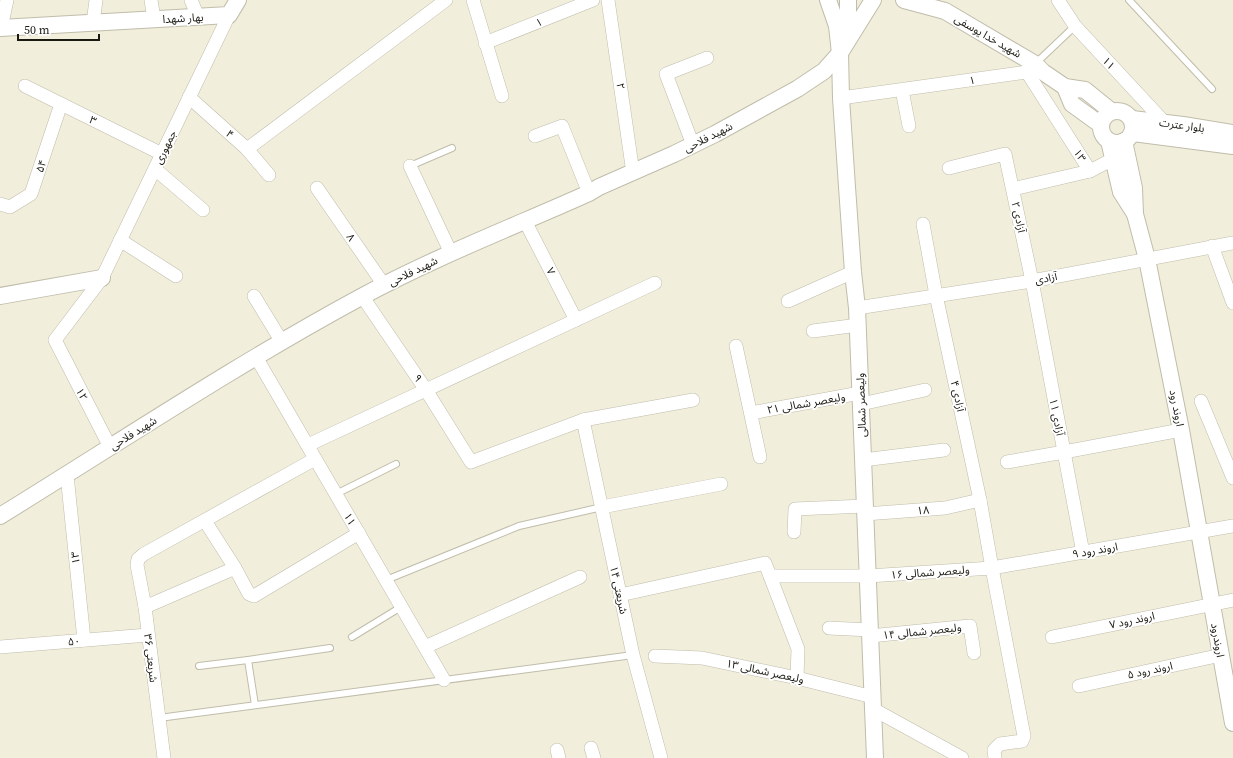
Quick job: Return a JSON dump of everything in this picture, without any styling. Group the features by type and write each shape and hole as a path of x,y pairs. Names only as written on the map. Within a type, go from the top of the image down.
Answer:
{"street":[{"path":"0,28 7,0"},
{"path":"92,23 96,0"},
{"path":"151,0 154,19"},
{"path":"191,0 198,17"},
{"path":"229,15 238,0"},
{"path":"247,149 446,0"},
{"path":"473,0 502,96"},
{"name":"۱","path":"485,43 593,0"},
{"name":"۲","path":"608,0 633,172"},
{"path":"828,0 837,26 840,53"},
{"path":"840,53 848,24 848,0"},
{"name":"شهید فلاحی","path":"0,516 203,388 362,296 451,253 526,222 599,187 693,145 797,89 824,71 840,53 873,0"},
{"name":"شهید خدا یوسفی","path":"904,0 945,11 1065,87 1085,90 1111,111"},
{"path":"926,0 945,11"},
{"name":"۱۱","path":"1058,0 1075,26 1165,122"},
{"name":"بهار شهدا","path":"0,28 229,15"},
{"name":"جمهوری","path":"55,340 102,278 229,15"},
{"name":"ولیعصر شمالی","path":"840,53 841,98 858,324 875,758"},
{"path":"693,145 666,74 707,58"},
{"name":"۱","path":"841,98 1035,69"},
{"name":"۱۳","path":"1013,189 1090,171 1035,69"},
{"name":"۳","path":"25,86 162,154"},
{"path":"1065,87 1072,104 1101,125"},
{"path":"902,90 909,126"},
{"name":"۴","path":"189,97 247,149 268,174"},
{"name":"۵۴","path":"0,204 10,207 31,194 61,104"},
{"path":"1121,110 1129,115 1124,133 1103,134 1101,125 1104,117 1111,111 1121,110"},
{"name":"بلوار عترت","path":"1124,133 1165,122 1233,133"},
{"path":"535,136 562,126 589,193"},
{"name":"بلوار عترت","path":"1124,133 1233,146"},
{"name":"اروند رود","path":"1124,133 1113,159 1121,192 1135,214"},
{"name":"اروند رود","path":"1124,133 1134,188 1135,214 1146,259 1181,430 1211,604"},
{"name":"آزادی ۲","path":"949,168 1005,154 1032,281"},
{"path":"1090,171 1113,159"},
{"path":"410,166 451,253"},
{"path":"155,169 203,210"},
{"name":"۸","path":"318,188 384,285"},
{"name":"۷","path":"526,222 576,320"},
{"name":"آزادی ۴","path":"923,224 936,295 980,500 1024,736 1022,741 1000,744 994,750 994,758"},
{"path":"120,240 176,276"},
{"name":"آزادی","path":"857,308 1032,281 1233,242"},
{"path":"1212,246 1233,303"},
{"path":"788,300 853,272"},
{"path":"0,296 102,278"},
{"name":"آزادی ۱۱","path":"1032,281 1082,553"},
{"path":"308,445 655,283"},
{"path":"254,296 282,342"},
{"name":"۹","path":"362,296 426,390 471,462 583,420"},
{"path":"813,331 858,324"},
{"name":"۱۲","path":"55,340 110,447"},
{"path":"736,346 760,457"},
{"name":"۱۱","path":"256,357 444,680"},
{"name":"ولیعصر شمالی ۲۱","path":"751,413 924,390"},
{"path":"583,420 692,400"},
{"path":"1201,401 1233,478"},
{"name":"شریعتی ۱۴","path":"583,420 633,655 661,758"},
{"path":"1007,462 1181,430"},
{"path":"863,460 944,450"},
{"path":"315,459 205,521 235,568 249,594 254,596 359,533"},
{"name":"۱۳","path":"67,475 84,640"},
{"path":"602,507 721,484"},
{"name":"۱۸","path":"794,532 795,509 865,510 945,508 980,500"},
{"name":"شریعتی ۳۶","path":"164,758 138,559 144,554 205,521"},
{"name":"اروند رود ۹","path":"992,568 1233,526"},
{"path":"620,594 765,563 798,649 797,678"},
{"path":"145,607 235,568"},
{"name":"ولیعصر شمالی ۱۶","path":"770,576 868,576 992,568"},
{"path":"425,647 580,577"},
{"name":"اروند رود ۷","path":"1052,637 1233,600"},
{"name":"اروندرود","path":"1211,604 1231,703 1233,723"},
{"name":"ولیعصر شمالی ۱۴","path":"870,633 970,626 974,653"},
{"path":"829,628 870,633"},
{"name":"۵۰","path":"0,647 148,635"},
{"name":"اروند رود ۵","path":"1079,686 1221,655"},
{"name":"ولیعصر شمالی ۱۳","path":"655,656 702,658 797,678 873,703 962,758"}],"lane":[{"path":"1129,0 1212,89"},
{"path":"1035,69 1075,26"},
{"path":"410,166 452,148"},
{"path":"336,494 396,464"},
{"path":"386,580 520,526 602,507"},
{"path":"352,637 402,607"},
{"path":"198,666 330,648"},
{"path":"159,718 633,655"},
{"path":"248,660 255,705"}]}
